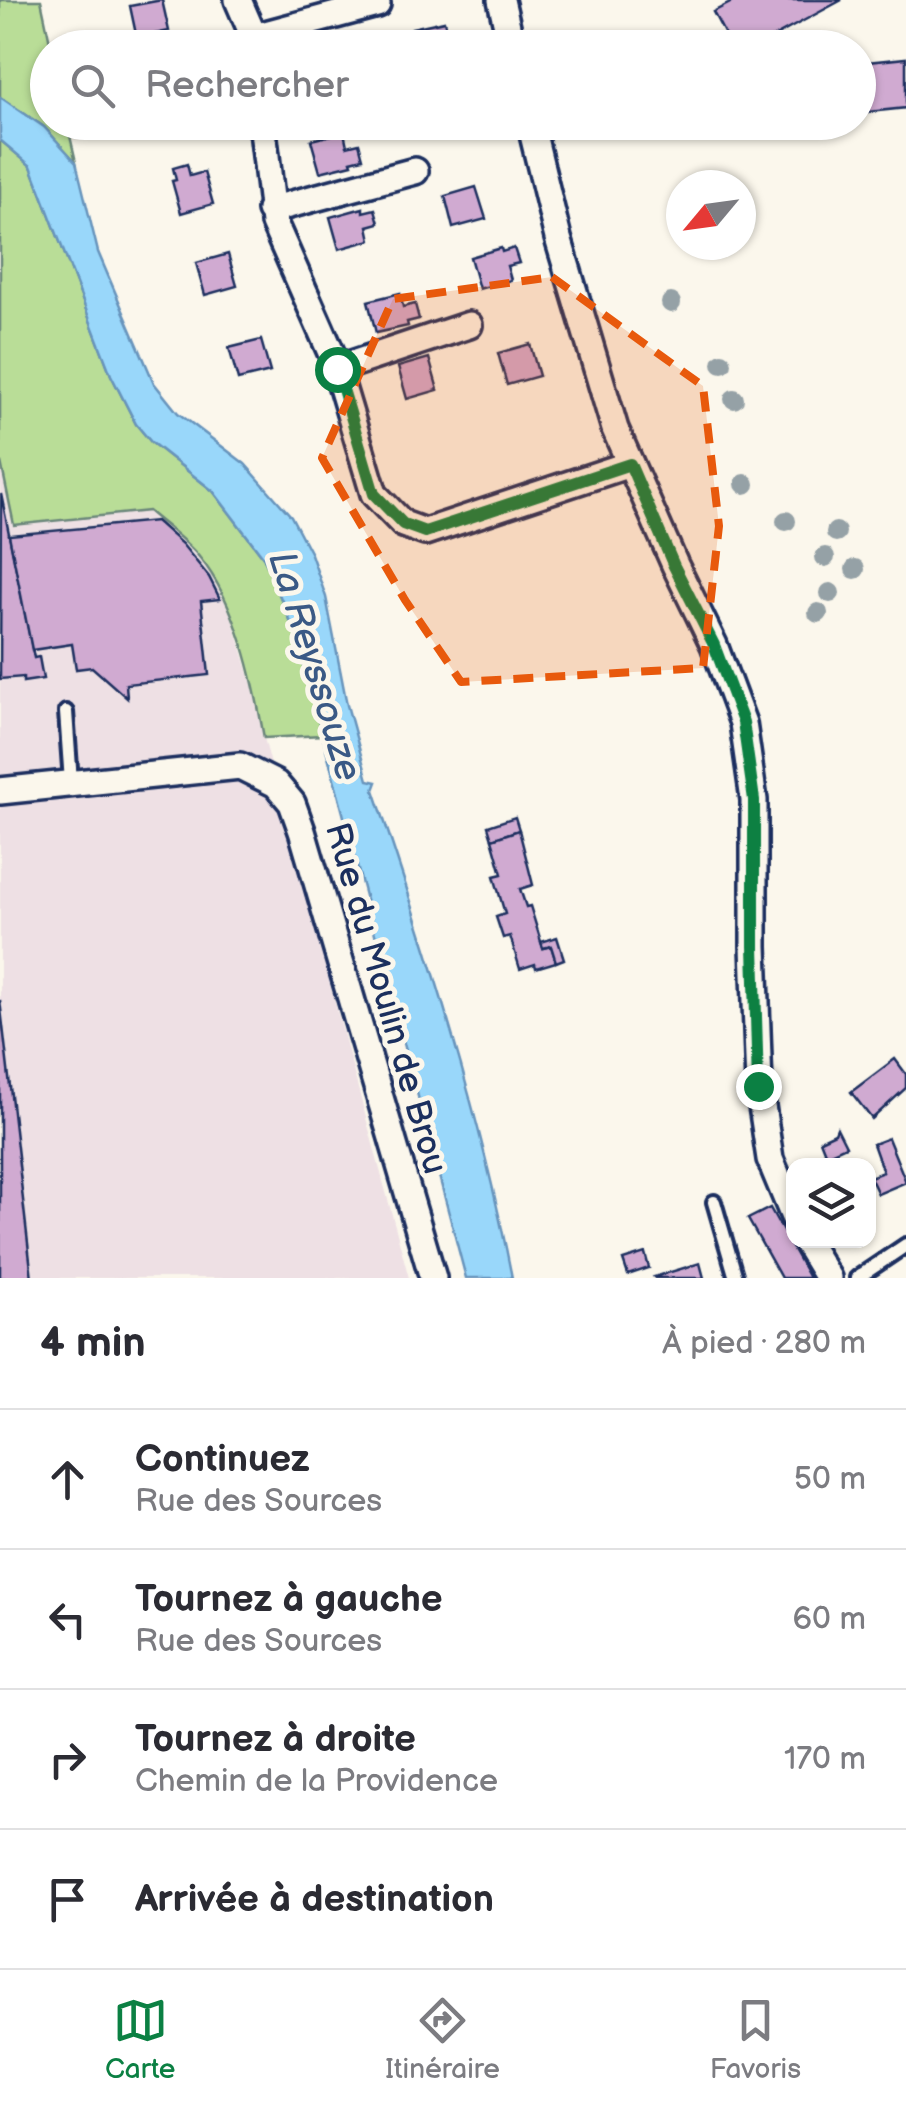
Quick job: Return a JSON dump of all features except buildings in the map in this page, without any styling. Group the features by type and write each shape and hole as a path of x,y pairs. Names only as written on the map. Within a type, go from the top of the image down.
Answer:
{"street":[{"path":"238,0 250,30"},
{"path":"501,0 508,30"},
{"path":"294,30 377,4"},
{"path":"264,140 270,210 337,369 374,494 403,524 425,532 630,464"},
{"path":"534,140 558,238 616,430 674,566 714,645 743,722 754,800 758,1086 770,1158 786,1197"},
{"path":"270,210 416,171"},
{"path":"337,369 468,325"},
{"name":"Rue du Moulin de Brou","path":"0,791 240,766 276,784 292,802 433,1278"},
{"path":"810,1248 828,1278"}],"lane":[{"path":"66,712 71,782"},
{"path":"714,1202 736,1278"},
{"path":"856,1278 906,1245"}],"highlighted area":[{"path":"552,277 703,386 719,526 703,668 461,682 405,600 322,458 393,299"}],"shaded area":[{"path":"0,457 14,525 148,511 199,556 226,597 258,704 409,1278 0,1278"}],"green space":[{"path":"0,0 41,0 47,30 30,30 30,117 0,97"},
{"path":"0,140 31,166 111,375 136,424 151,442 213,491 264,558 296,635 322,735 264,738 249,668 224,597 194,551 148,511 14,525 0,457"},
{"path":"56,140 71,140 76,162"}],"water":[{"name":"La Reyssouze","path":"0,97 30,117 30,140 56,140 76,162 98,252 154,383 178,413 245,464 291,516 311,554 326,597 347,705 368,780 377,782 374,790 469,1093 512,1278 466,1278 296,635 264,558 213,491 151,442 136,424 111,375 31,166 0,140"}],"route":[{"path":"337,369 374,494 403,524 425,532 630,464 674,566 714,645 743,722 754,800 758,1086"}]}
